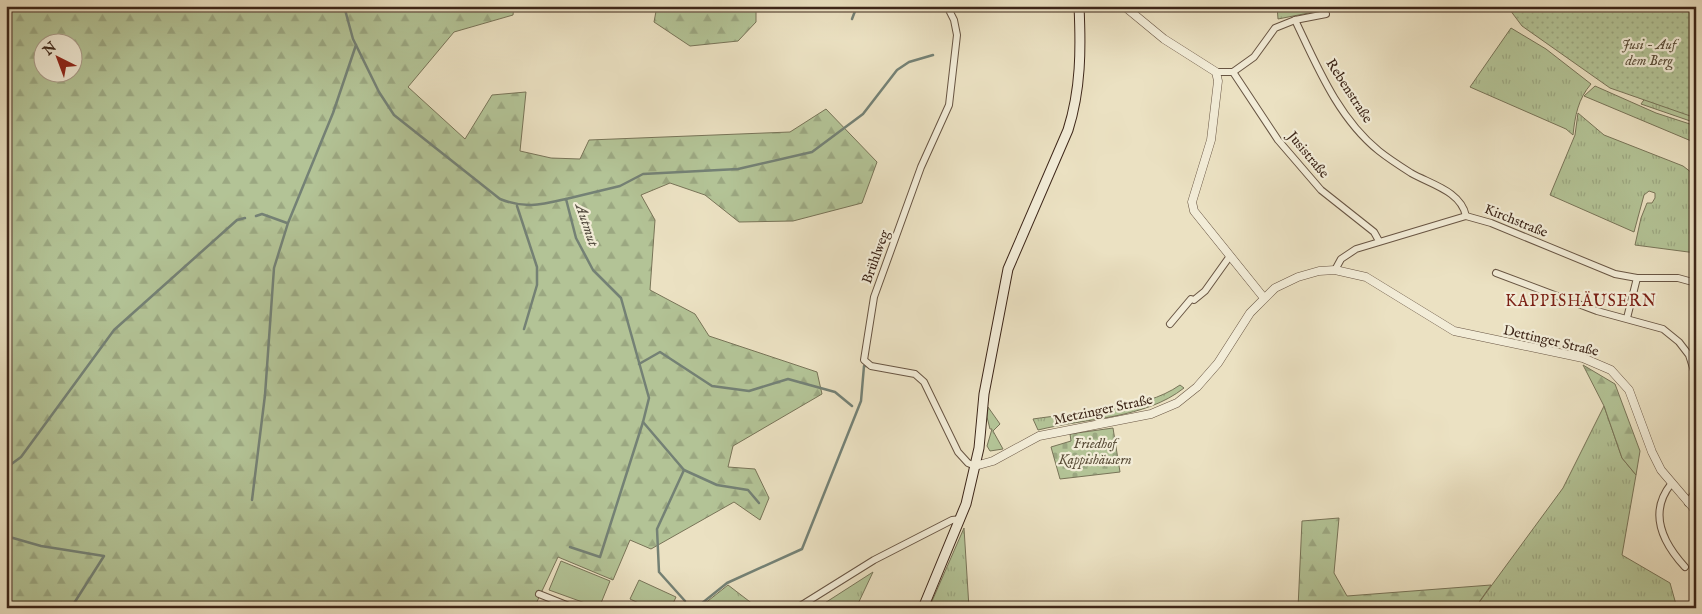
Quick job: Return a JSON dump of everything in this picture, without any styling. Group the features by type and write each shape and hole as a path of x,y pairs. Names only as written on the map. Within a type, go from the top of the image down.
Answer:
{"main road":[{"path":"923,608 962,519 975,466 986,384 1008,269 1068,130 1075,109 1079,76 1079,6"}],"street":[{"name":"Brühlweg","path":"946,6 954,20 957,35 949,105 921,167 874,297 867,329 864,360 871,366 915,374 924,382 958,452 968,463 975,466"},
{"path":"1126,8 1164,39 1216,72 1233,72 1254,57 1275,28 1295,20 1326,14"},
{"name":"Rebenstraße","path":"1295,20 1322,78 1352,123 1378,150 1411,173 1452,194 1464,208 1466,216"},
{"path":"1216,72 1218,81 1211,140 1192,202 1194,211 1264,298"},
{"name":"Jusistraße","path":"1233,72 1282,145 1321,190 1374,232 1379,241"},
{"name":"Kirchstraße","path":"1335,270 1341,259 1379,241 1466,216 1491,223 1615,274 1638,278 1678,278 1696,283"},
{"path":"1170,324 1191,298 1194,300 1205,291 1230,256"},
{"name":"Metzinger Straße","path":"975,466 993,461 1039,436 1151,414 1177,403 1218,364 1241,327 1264,298 1275,288 1298,277 1320,271 1335,270"},
{"name":"Dettinger Straße","path":"1335,270 1366,277 1454,331 1583,358 1612,370 1629,390 1652,452 1671,484 1696,511"},
{"path":"1496,273 1597,311 1663,329 1679,342 1689,355 1696,377"},
{"path":"1627,318 1638,278"},
{"path":"1671,484 1662,495 1658,511 1670,551 1685,567"},
{"path":"1688,503 1696,490"},
{"path":"797,608 874,560 952,520 962,519"},
{"path":"539,594 574,608"}],"green space":[{"path":"6,6 514,6 513,15 454,32 408,87 465,139 492,95 526,92 520,151 551,158 580,159 589,140 790,132 826,109 877,162 862,203 793,221 739,222 705,195 670,183 641,195 655,220 650,290 695,314 709,336 817,372 822,394 733,446 728,467 755,469 769,498 760,520 734,502 651,549 630,540 613,580 558,557 534,608 6,608"},
{"path":"657,6 756,6 756,22 738,41 690,46 654,22"},
{"path":"1277,6 1324,6 1324,10 1278,19"},
{"name":"Jusi - Auf dem Berg","path":"1507,6 1696,6 1696,118 1610,88 1522,26"},
{"path":"1511,28 1546,49 1591,84 1578,108 1573,135 1566,129 1470,87"},
{"path":"1660,77 1696,106 1696,123 1641,104"},
{"path":"1595,86 1656,113 1696,126 1696,143 1584,96"},
{"path":"1578,113 1604,135 1683,166 1696,176 1696,253 1635,245 1641,218 1647,203 1652,203 1655,198 1655,193 1649,191 1644,195 1634,232 1550,195 1575,135"},
{"path":"1583,365 1615,384 1640,451 1636,475 1622,458 1604,406"},
{"path":"1180,385 1184,388 1168,398 1133,412 1038,430 1033,419 1129,405 1165,394"},
{"path":"1604,406 1622,458 1636,475 1622,555 1670,583 1677,608 1475,608 1563,488"},
{"path":"988,407 1000,424 993,431 1003,449 990,451 987,446 992,429 990,429 987,417"},
{"name":"Friedhof Kappishäusern","path":"1113,428 1120,472 1060,479 1051,447 1071,441 1070,434"},
{"path":"1339,518 1334,573 1347,596 1491,585 1475,608 1298,608 1302,521"},
{"path":"964,528 969,608 929,608"},
{"path":"561,561 610,581 599,608 549,590"},
{"path":"873,572 856,608 817,608"},
{"path":"639,580 676,597 671,608 649,608 630,599"},
{"path":"728,585 758,608 699,608"}],"waterway":[{"name":"Autmut","path":"344,6 353,39 379,92 394,115 500,199 525,205 566,199 576,238 593,270 621,298 649,398 600,557 570,547"},
{"path":"852,19 857,6"},
{"path":"252,500 265,395 274,268 288,223 333,113 356,45"},
{"path":"566,199 620,186 643,174 738,169 812,152 863,114 897,70 909,62 933,55"},
{"path":"517,206 537,267 537,285 524,329"},
{"path":"256,216 262,214 287,223"},
{"path":"6,468 21,457 114,330 237,220 245,218"},
{"path":"639,364 660,352 712,386 749,391 788,379 835,392 852,406"},
{"path":"696,608 727,583 802,549 861,401 864,366 868,366"},
{"path":"643,422 684,470 717,485 748,490 759,503"},
{"path":"684,470 657,529 659,572 685,601"},
{"path":"6,536 41,546 104,556 71,608"}],"district":[{"name":"KAPPISHÄUSERN","path":"1581,302"}]}
